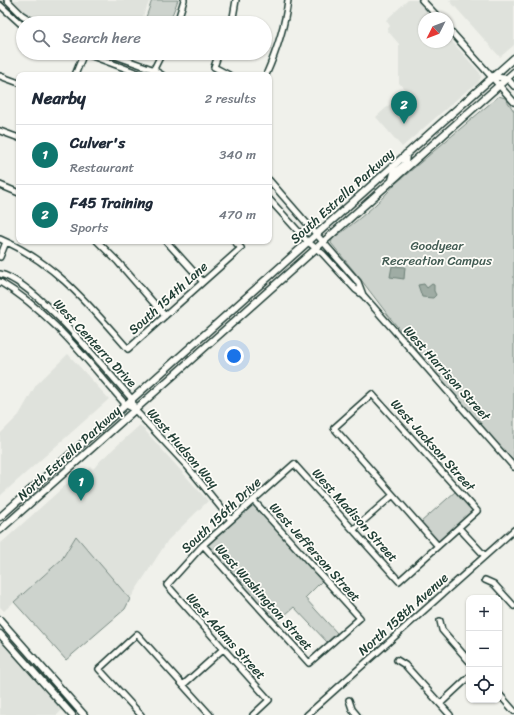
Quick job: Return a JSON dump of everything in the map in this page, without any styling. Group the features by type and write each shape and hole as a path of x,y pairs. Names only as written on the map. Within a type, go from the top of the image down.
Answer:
{"main road":[{"name":"South Estrella Parkway","path":"132,399 514,58"},
{"name":"South Estrella Parkway","path":"134,409 514,72"},
{"path":"392,181 394,173 405,164 406,154"},
{"name":"North Estrella Parkway","path":"0,517 132,399"},
{"name":"North Estrella Parkway","path":"0,530 134,409"},
{"path":"36,485 43,492"},
{"path":"0,620 84,715"},
{"path":"0,634 72,715"},
{"path":"27,664 34,658"}],"street":[{"path":"7,0 24,16"},
{"path":"179,16 184,0"},
{"path":"233,16 236,0"},
{"path":"267,72 278,48 286,18 288,0"},
{"path":"422,0 433,12"},
{"path":"0,5 16,20"},
{"path":"454,35 514,102"},
{"path":"76,72 81,60"},
{"path":"103,60 135,72"},
{"path":"123,60 150,72"},
{"path":"152,72 158,60"},
{"path":"216,60 214,67 223,72"},
{"path":"0,76 16,83"},
{"path":"492,77 507,78 514,86"},
{"path":"0,131 16,137"},
{"name":"West Harrison Street","path":"272,185 358,282 363,295"},
{"path":"0,186 16,192"},
{"name":"West Harrison Street","path":"272,201 308,242 323,254 356,290 363,295 514,467"},
{"path":"0,239 6,242 0,257"},
{"name":"South 154th Lane","path":"6,242 28,253 63,278 128,349 241,248 237,244"},
{"path":"100,244 118,262 165,316"},
{"path":"169,244 203,282"},
{"name":"West Centerra Drive","path":"0,274 20,285 40,300 60,319 132,399 134,409"},
{"name":"West Centerra Drive","path":"0,282 35,305 126,405 134,409"},
{"path":"35,305 40,300"},
{"name":"West Jackson Street","path":"393,494 334,428 372,394 477,511 459,528"},
{"name":"West Hudson Way","path":"134,409 187,466 231,520"},
{"name":"South 156th Drive","path":"167,585 202,545 294,464"},
{"name":"West Madison Street","path":"294,464 399,581 438,546"},
{"path":"353,530 393,494 438,546 459,528 485,556"},
{"name":"West Jefferson Street","path":"254,500 360,618 309,663"},
{"name":"North 158th Avenue","path":"307,715 514,530"},
{"name":"West Washington Street","path":"202,545 309,663"},
{"path":"485,580 494,584 514,606"},
{"name":"West Adams Street","path":"167,585 269,700 253,715"},
{"path":"440,621 442,630 466,658"},
{"path":"141,715 99,669 137,634 210,715"},
{"path":"183,685 223,649"},
{"path":"397,660 405,665 450,715"},
{"path":"440,704 466,681"},
{"path":"502,697 514,711"},
{"path":"349,700 352,709 357,715"}],"shaded area":[{"path":"10,0 150,0 143,16 29,16 19,10"},
{"path":"408,0 418,0 428,12 418,12 418,48 454,48 454,44 480,73 481,77 478,83 465,92 402,147 376,117 397,98 399,100 408,93 399,83 399,44 387,30 390,26 386,20"},
{"path":"449,0 514,0 514,45 500,57"},
{"path":"392,266 405,267 404,279 390,277"},
{"path":"424,284 427,288 432,284 434,285 436,295 433,298 422,297 418,285"},
{"path":"68,354 109,399 0,496 0,434 19,415 36,385"},
{"path":"140,425 208,501 168,540 130,599 76,536 62,559 4,611 0,607 0,544 79,473 81,476 91,467 93,469"},
{"path":"0,639 6,648 63,709 57,715 0,715"}],"green space":[{"path":"152,0 178,0 172,16 146,16"},
{"name":"Goodyear Recreation Campus","path":"499,96 505,98 514,111 514,467 391,319 331,243 335,237 372,208 395,184"},
{"path":"456,491 474,511 439,542 421,522"},
{"path":"253,504 322,581 305,598 337,633 327,642 294,607 277,622 207,546"},
{"path":"76,536 130,599 125,609 66,660 14,602 62,559"}],"place":[{"name":"F45 Training","path":"404,124"},
{"name":"Culver's","path":"81,501"}]}
